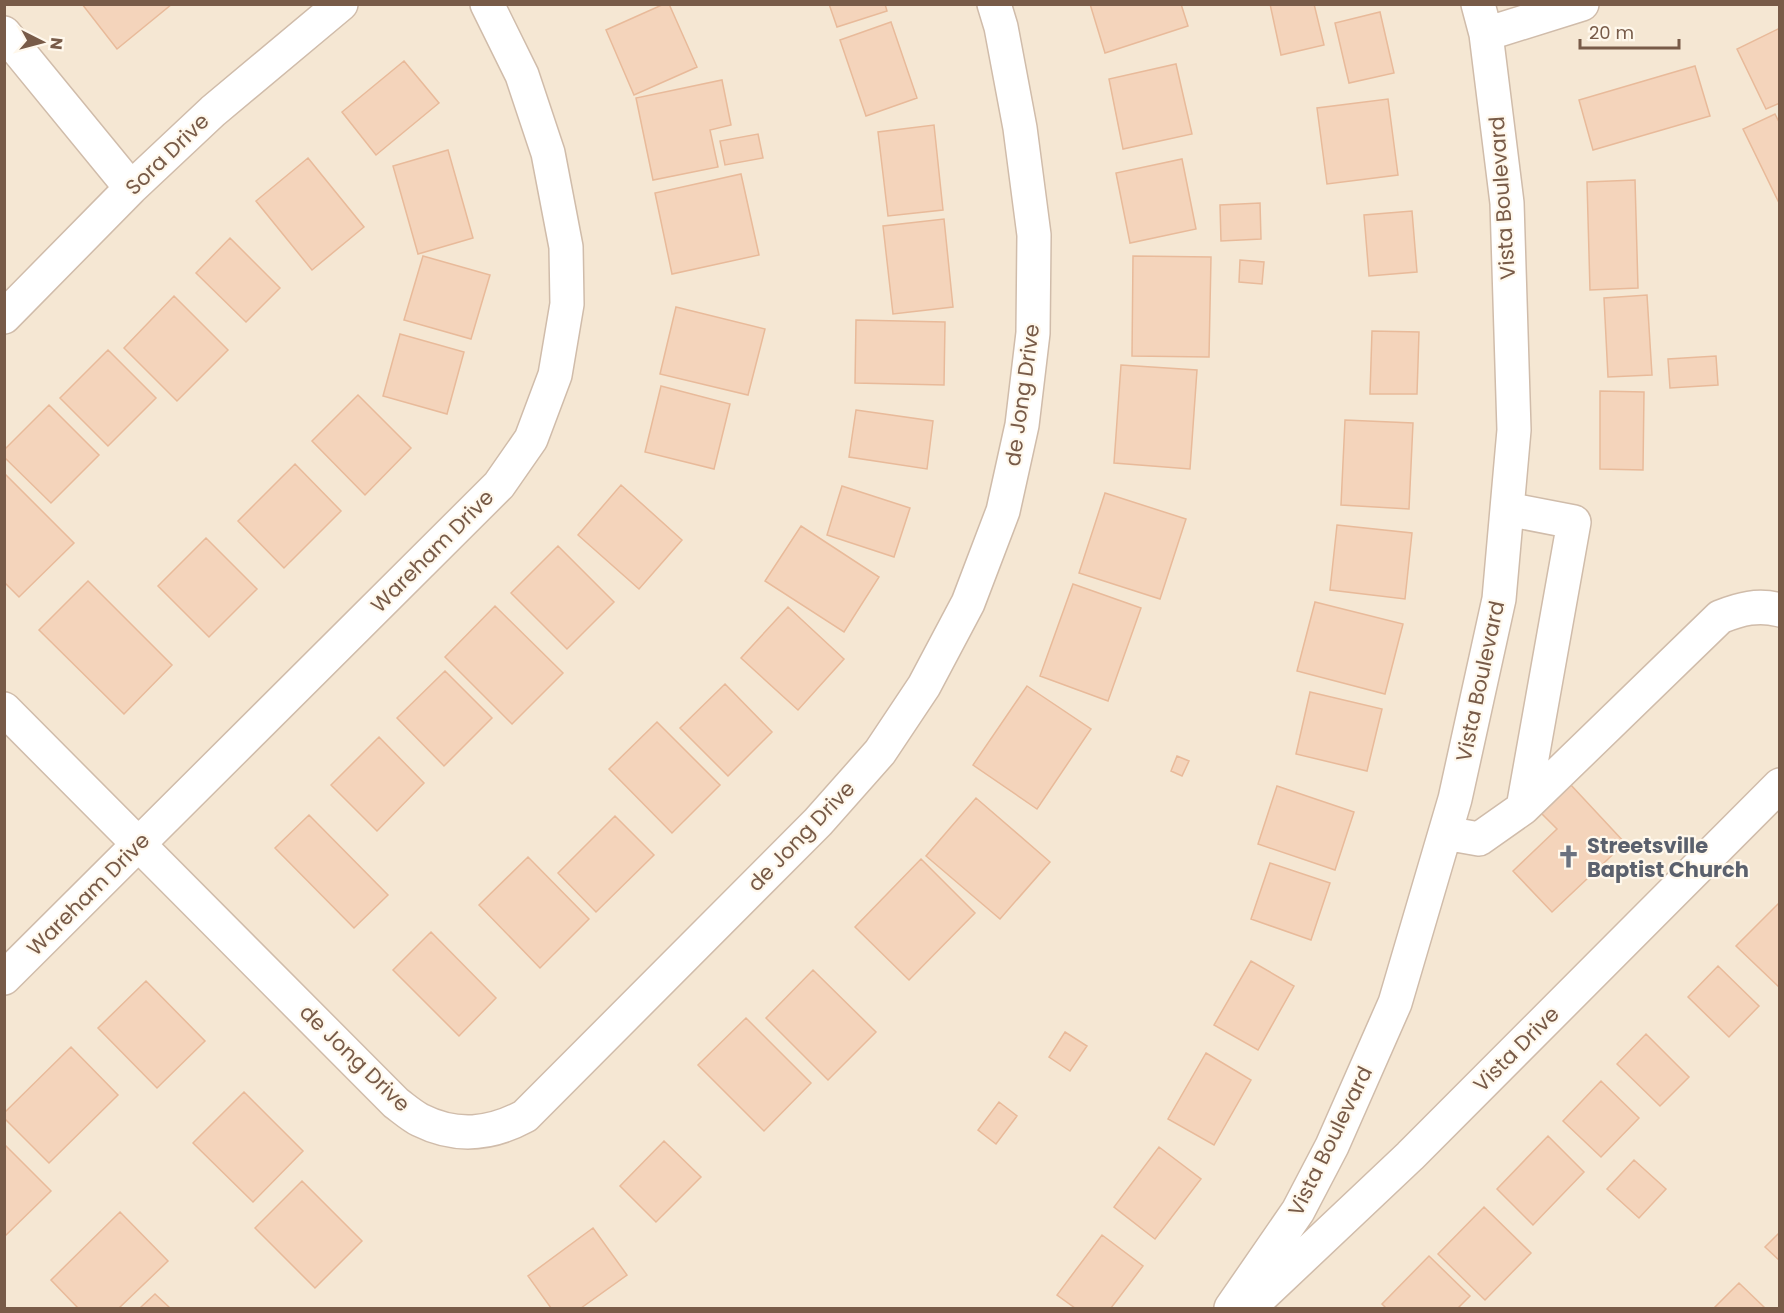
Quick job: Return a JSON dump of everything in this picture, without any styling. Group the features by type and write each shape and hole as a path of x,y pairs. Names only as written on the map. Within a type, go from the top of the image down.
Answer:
{"street":[{"name":"Sora Drive","path":"4,317 131,188 213,111 341,4"},
{"name":"Wareham Drive","path":"4,978 499,485 531,439 555,375 567,304 566,247 548,153 522,75 487,4"},
{"name":"de Jong Drive","path":"4,709 139,842 396,1103 419,1120 452,1131 482,1132 508,1125 525,1116 818,822 880,752 924,686 968,603 1003,511 1022,425 1033,333 1034,235 1020,128 1001,27 993,4"},
{"path":"1482,19 1582,4"},
{"name":"Vista Boulevard","path":"1231,1308 1298,1211 1332,1146 1395,1003 1455,799 1499,599 1514,430 1507,202 1482,19"},
{"path":"4,33 131,188"},
{"path":"1507,509 1575,522 1523,808"},
{"path":"1445,833 1479,839 1523,808 1720,617 1743,608 1767,606 1779,610"},
{"name":"Vista Drive","path":"1249,1308 1410,1156 1779,785"}],"shaded area":[{"path":"5,5 1779,5 1779,1308 5,1308"}],"building":[{"path":"82,4 172,4 117,49"},
{"path":"664,4 669,4 697,67 634,95 606,30"},
{"path":"829,4 885,4 887,11 837,27"},
{"path":"1090,4 1181,4 1188,26 1105,53"},
{"path":"1270,4 1314,4 1324,45 1281,55"},
{"path":"1380,12 1394,73 1349,83 1335,23"},
{"path":"891,22 917,98 866,116 840,40"},
{"path":"1780,28 1780,103 1766,109 1737,49"},
{"path":"404,61 439,103 376,155 342,112"},
{"path":"1176,64 1192,134 1123,149 1109,79"},
{"path":"1695,66 1710,116 1593,150 1579,100"},
{"path":"722,80 731,125 710,130 718,167 653,180 636,98"},
{"path":"1388,99 1398,175 1327,184 1317,108"},
{"path":"1775,114 1780,124 1780,205 1743,129"},
{"path":"934,125 943,210 888,216 878,132"},
{"path":"758,134 763,158 725,165 720,141"},
{"path":"448,150 473,238 418,254 393,166"},
{"path":"308,158 364,227 312,270 256,201"},
{"path":"1182,159 1196,229 1130,243 1116,173"},
{"path":"741,174 759,255 672,274 655,193"},
{"path":"1635,180 1638,288 1590,290 1587,182"},
{"path":"1260,203 1261,239 1221,241 1220,205"},
{"path":"1412,211 1417,272 1369,276 1364,215"},
{"path":"944,219 953,307 893,314 883,226"},
{"path":"230,238 280,288 246,322 196,273"},
{"path":"423,256 490,275 471,339 404,320"},
{"path":"1133,256 1211,257 1209,357 1132,356"},
{"path":"1240,260 1264,262 1262,284 1239,282"},
{"path":"1647,295 1652,375 1608,377 1604,298"},
{"path":"174,296 228,350 177,401 124,348"},
{"path":"676,307 765,329 748,395 660,374"},
{"path":"856,320 945,322 944,385 855,383"},
{"path":"1372,331 1419,332 1417,394 1370,394"},
{"path":"400,334 464,352 447,414 383,396"},
{"path":"108,350 156,398 108,446 60,398"},
{"path":"1716,356 1718,385 1670,388 1668,359"},
{"path":"1121,365 1197,370 1190,469 1114,463"},
{"path":"661,386 730,404 714,469 645,452"},
{"path":"1600,391 1644,392 1643,470 1600,469"},
{"path":"358,395 411,448 365,495 312,441"},
{"path":"49,405 99,455 51,503 4,457 4,450"},
{"path":"856,410 933,421 927,469 849,457"},
{"path":"1345,420 1413,423 1409,509 1341,505"},
{"path":"295,464 341,511 284,568 238,521"},
{"path":"4,473 74,543 19,597 4,582"},
{"path":"621,485 682,540 639,589 578,535"},
{"path":"842,486 910,508 894,557 827,535"},
{"path":"1105,493 1186,519 1160,599 1079,573"},
{"path":"1337,525 1412,533 1405,599 1330,590"},
{"path":"801,526 879,577 844,632 765,581"},
{"path":"206,538 257,589 209,637 158,586"},
{"path":"558,546 614,602 567,649 511,593"},
{"path":"88,581 172,665 124,714 39,630"},
{"path":"1073,584 1141,608 1108,701 1040,676"},
{"path":"1315,602 1403,624 1385,694 1297,671"},
{"path":"495,606 563,673 512,724 445,657"},
{"path":"788,607 844,659 798,710 741,658"},
{"path":"445,671 492,718 444,766 397,718"},
{"path":"725,684 772,732 728,776 680,728"},
{"path":"1027,686 1091,729 1037,809 973,765"},
{"path":"1310,692 1382,709 1367,771 1296,754"},
{"path":"657,722 720,785 672,833 609,769"},
{"path":"379,737 424,783 377,831 331,785"},
{"path":"1177,756 1189,761 1182,776 1171,771"},
{"name":"Streetsville Baptist Church","path":"1570,784 1625,843 1552,912 1513,871 1557,829 1540,812"},
{"path":"1277,786 1354,812 1335,870 1258,844"},
{"path":"976,798 1050,862 1000,919 926,856"},
{"path":"309,815 388,895 354,928 275,848"},
{"path":"615,816 654,855 596,912 558,873"},
{"path":"528,857 589,919 540,968 479,905"},
{"path":"921,859 975,913 909,980 855,927"},
{"path":"1270,863 1330,883 1311,940 1251,919"},
{"path":"1780,902 1780,988 1736,946"},
{"path":"431,932 496,998 459,1036 393,970"},
{"path":"1251,961 1294,986 1258,1050 1214,1025"},
{"path":"1718,966 1759,1006 1729,1037 1688,997"},
{"path":"813,970 876,1032 828,1080 766,1018"},
{"path":"146,981 205,1041 157,1088 98,1028"},
{"path":"746,1018 811,1083 764,1131 698,1065"},
{"path":"1065,1032 1087,1046 1070,1071 1049,1057"},
{"path":"1646,1034 1689,1077 1660,1106 1617,1064"},
{"path":"71,1047 118,1095 49,1163 4,1118 4,1113"},
{"path":"1206,1053 1251,1080 1214,1145 1168,1119"},
{"path":"1601,1081 1639,1118 1601,1157 1563,1121"},
{"path":"244,1092 303,1151 253,1202 193,1143"},
{"path":"999,1102 1017,1116 996,1144 978,1130"},
{"path":"1548,1136 1584,1172 1533,1225 1497,1189"},
{"path":"664,1141 701,1177 656,1222 620,1186"},
{"path":"4,1144 51,1191 4,1237"},
{"path":"1159,1147 1201,1179 1155,1239 1114,1207"},
{"path":"1634,1160 1666,1189 1639,1218 1607,1189"},
{"path":"302,1181 362,1241 315,1288 255,1228"},
{"path":"1484,1207 1531,1253 1485,1300 1438,1254"},
{"path":"120,1212 168,1261 119,1308 78,1308 51,1280"},
{"path":"593,1228 627,1275 581,1308 551,1308 528,1276"},
{"path":"1780,1232 1780,1261 1765,1247"},
{"path":"1102,1235 1143,1266 1111,1308 1075,1308 1057,1295"},
{"path":"1429,1256 1470,1296 1458,1308 1386,1308 1382,1304"},
{"path":"1739,1283 1765,1308 1714,1308"},
{"path":"155,1294 170,1308 140,1308"}],"place":[{"name":"Streetsville Baptist Church","path":"1569,857"}]}
